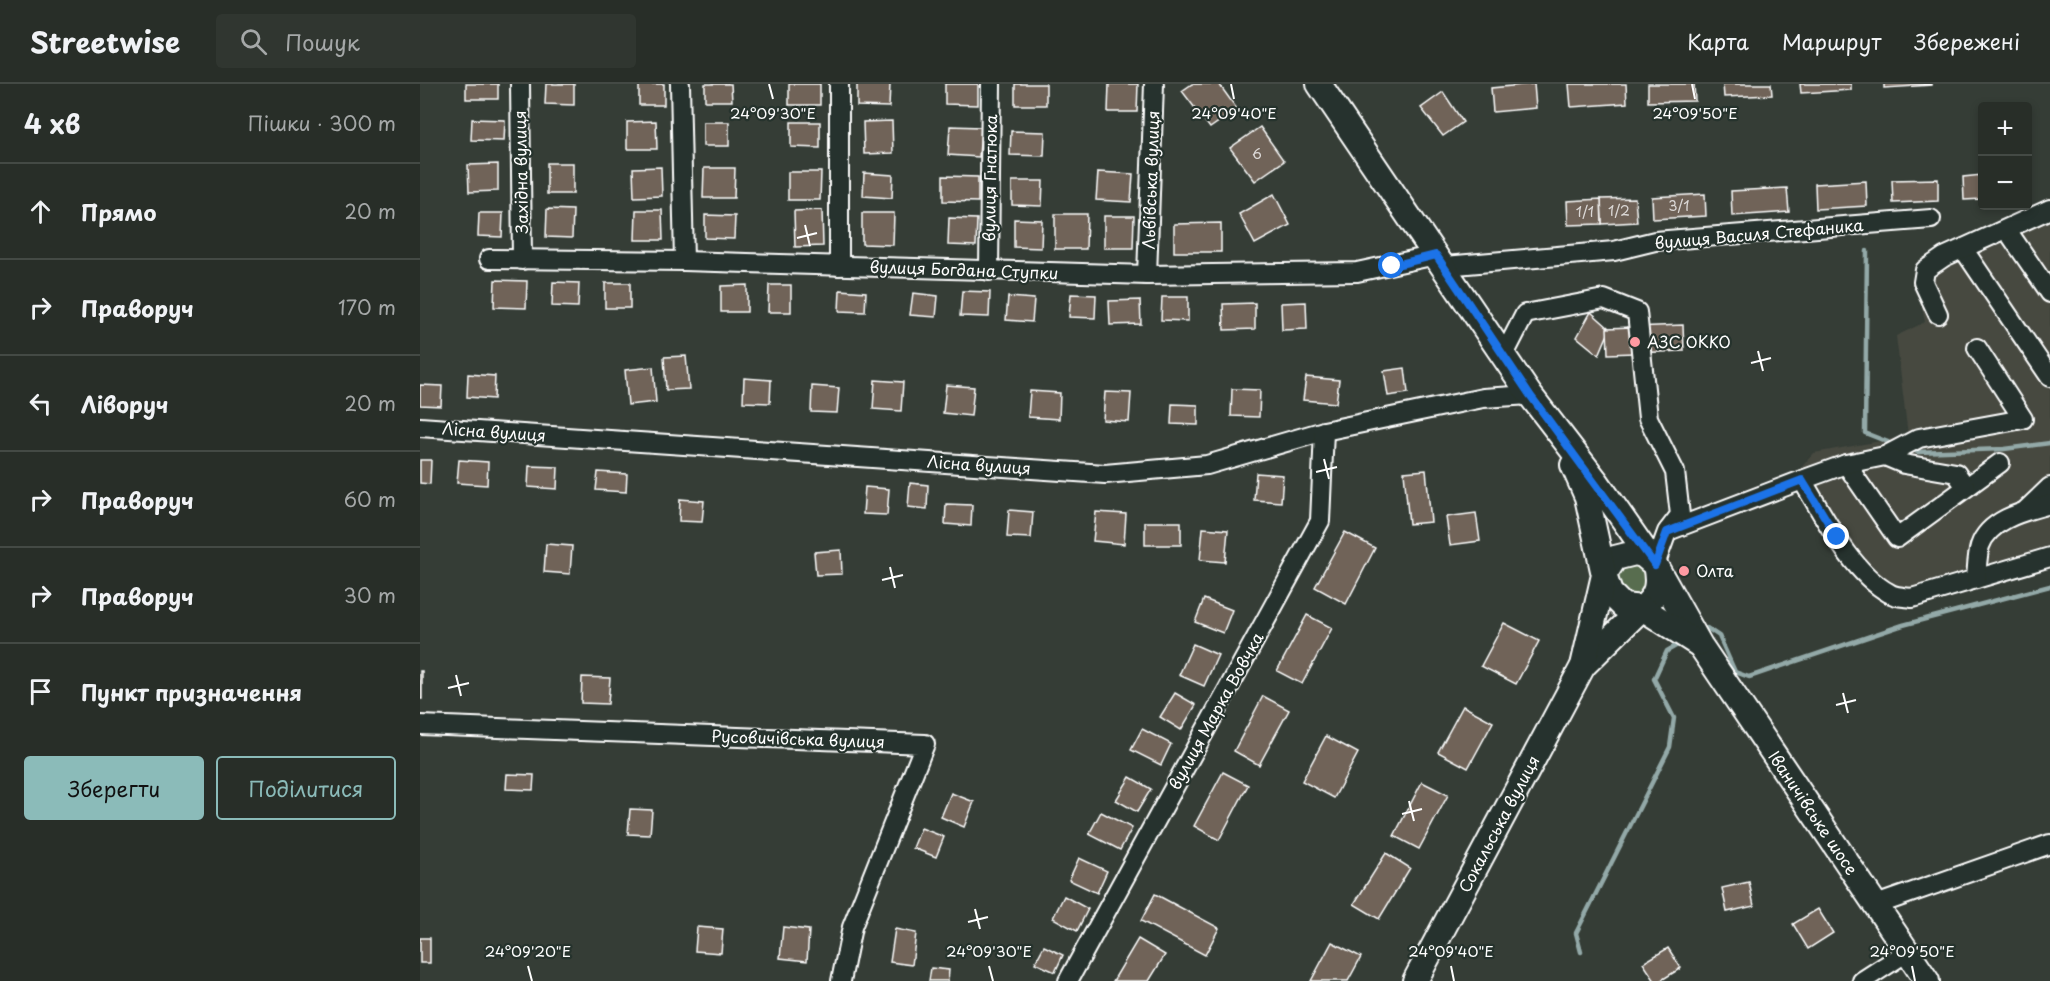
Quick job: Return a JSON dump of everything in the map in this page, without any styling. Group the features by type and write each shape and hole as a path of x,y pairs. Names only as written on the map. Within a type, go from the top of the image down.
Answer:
{"main road":[{"path":"1319,84 1564,442 1587,497 1610,593 1617,602 1628,608 1642,608 1700,645"},
{"name":"Іваничівське шосе","path":"1564,442 1597,482 1655,565 1700,645 1927,981"},
{"path":"1628,553 1643,555 1655,565 1658,579 1656,592 1583,666 1604,575 1615,558 1628,553"},
{"name":"Сокальська вулиця","path":"1415,981 1583,666"}],"street":[{"name":"Західна вулиця","path":"520,84 522,260"},
{"path":"680,84 684,261"},
{"path":"839,84 839,266"},
{"name":"вулиця Гнатюка","path":"989,272 991,84"},
{"name":"Львівська вулиця","path":"1147,275 1154,84"},
{"path":"1938,314 1923,282 1925,270 1944,257 2049,211"},
{"name":"вулиця Василя Стефаника","path":"1440,261 1614,251 1655,241 1931,219"},
{"path":"2007,230 2050,293"},
{"path":"1964,250 2050,376"},
{"name":"вулиця Богдана Ступки","path":"489,259 684,261 1147,275 1357,272 1440,261"},
{"path":"1504,355 1525,314 1604,298 1637,312 1648,418 1675,472 1680,515 1667,532 1655,565"},
{"path":"1667,532 1846,464 1885,456 1919,438 2023,419 1977,348"},
{"name":"Лісна вулиця","path":"420,427 1105,474 1207,465 1324,431 1483,398 1530,395"},
{"name":"вулиця Марка Вовчка","path":"1068,981 1320,521 1324,431"},
{"path":"1885,456 1904,464 1956,473 1966,487"},
{"path":"1846,464 1897,538 2000,463"},
{"path":"1802,480 1837,537 1867,576 1891,595 1912,598 2050,557"},
{"path":"2025,511 2050,487"},
{"path":"1976,579 1980,547 1990,527 2025,511 2050,504"},
{"name":"Русовичівська вулиця","path":"420,725 925,744 852,927 841,981"},
{"path":"1876,905 2050,844"},
{"path":"1862,981 1907,952"}],"shaded area":[{"path":"2050,197 2050,567 1912,605 1859,577 1790,480 1814,453 1908,436 1896,336 1925,322 1917,282 2037,208"}],"green space":[{"path":"1640,563 1649,577 1642,593 1630,596 1619,590 1615,573 1618,568"}],"building":[{"path":"466,84 498,84 498,99 466,99"},
{"path":"546,84 574,84 574,105 545,104"},
{"path":"639,84 664,84 664,105 639,105"},
{"path":"705,84 731,84 732,101 705,101"},
{"path":"789,84 820,84 820,105 789,105"},
{"path":"857,84 890,84 889,107 857,106"},
{"path":"945,84 978,84 978,105 945,104"},
{"path":"1015,84 1046,84 1046,105 1015,105"},
{"path":"1109,84 1138,84 1137,112 1108,112"},
{"path":"1192,84 1219,84 1237,109 1210,128 1182,91"},
{"path":"1534,84 1536,108 1493,112 1491,88"},
{"path":"1569,84 1626,84 1627,103 1571,107"},
{"path":"1648,84 1694,84 1695,101 1648,102"},
{"path":"1723,84 1771,84 1772,95 1724,97"},
{"path":"1800,84 1851,84 1851,90 1801,93"},
{"path":"1884,84 1932,84 1932,85 1884,88"},
{"path":"1443,92 1463,122 1443,136 1421,108"},
{"path":"472,119 505,120 504,141 471,140"},
{"path":"656,121 657,149 627,149 627,122"},
{"path":"892,121 893,153 864,154 863,122"},
{"path":"703,122 729,122 729,146 703,146"},
{"path":"791,122 820,122 820,148 791,147"},
{"path":"950,126 981,127 979,157 948,155"},
{"path":"1260,127 1284,161 1255,181 1230,148"},
{"path":"1011,131 1045,132 1044,156 1010,155"},
{"path":"547,163 573,163 573,194 547,194"},
{"path":"498,164 498,191 469,192 468,165"},
{"path":"661,167 662,196 634,197 633,168"},
{"path":"704,168 735,168 734,198 703,198"},
{"path":"788,172 821,172 820,200 788,200"},
{"path":"1098,172 1133,174 1131,202 1096,200"},
{"path":"864,173 893,175 892,198 863,196"},
{"path":"1978,175 1978,199 1964,200 1963,177"},
{"path":"943,176 978,177 978,202 943,201"},
{"path":"1938,179 1938,201 1893,203 1892,180"},
{"path":"1012,181 1043,181 1042,206 1012,205"},
{"path":"1866,181 1867,206 1816,209 1815,184"},
{"path":"1787,188 1789,212 1732,216 1731,191"},
{"path":"1274,194 1290,225 1255,244 1239,214"},
{"path":"1705,194 1706,216 1653,219 1652,197"},
{"path":"1635,198 1637,222 1602,224 1601,199"},
{"path":"1601,199 1602,224 1568,225 1567,201"},
{"path":"547,209 573,210 572,238 546,237"},
{"path":"636,210 662,210 663,240 635,240"},
{"path":"822,210 823,246 795,247 794,211"},
{"path":"479,213 503,213 502,237 478,236"},
{"path":"862,213 894,213 893,245 862,244"},
{"path":"1055,214 1087,214 1086,249 1055,249"},
{"path":"705,215 735,216 734,239 705,238"},
{"path":"1104,216 1134,216 1133,248 1104,248"},
{"path":"949,218 977,219 976,246 948,245"},
{"path":"1014,219 1042,220 1041,248 1014,247"},
{"path":"1221,223 1221,252 1174,252 1174,224"},
{"path":"495,280 527,281 526,308 494,307"},
{"path":"553,282 579,283 578,307 552,306"},
{"path":"605,283 630,283 630,308 605,308"},
{"path":"747,285 747,312 721,312 721,286"},
{"path":"769,285 791,285 791,312 768,312"},
{"path":"840,290 866,292 865,312 839,311"},
{"path":"962,291 990,292 989,317 960,316"},
{"path":"913,293 938,296 936,317 910,315"},
{"path":"1071,294 1096,295 1095,318 1069,317"},
{"path":"1008,297 1034,299 1032,322 1006,320"},
{"path":"1162,297 1188,297 1188,321 1161,320"},
{"path":"1140,300 1141,324 1110,325 1109,301"},
{"path":"1306,302 1307,329 1282,330 1281,303"},
{"path":"1255,303 1255,329 1224,330 1223,304"},
{"path":"1591,312 1610,329 1599,355 1577,337"},
{"path":"1683,325 1684,351 1608,354 1607,328"},
{"path":"686,356 689,389 666,390 664,357"},
{"path":"653,367 656,402 628,405 625,370"},
{"path":"1405,368 1408,393 1388,396 1384,371"},
{"path":"468,374 495,376 494,399 467,397"},
{"path":"1306,377 1339,380 1336,403 1303,400"},
{"path":"744,378 771,380 770,403 743,402"},
{"path":"875,380 903,382 901,411 873,409"},
{"path":"420,385 442,386 441,406 420,405"},
{"path":"946,385 974,387 971,416 943,413"},
{"path":"812,386 839,388 837,413 811,412"},
{"path":"1232,389 1260,390 1259,417 1231,416"},
{"path":"1030,391 1060,393 1059,419 1028,417"},
{"path":"1105,392 1131,393 1129,422 1103,420"},
{"path":"1172,404 1198,405 1198,425 1171,424"},
{"path":"420,460 431,460 430,484 420,483"},
{"path":"459,460 488,462 487,485 457,483"},
{"path":"529,466 558,467 557,489 528,487"},
{"path":"1426,470 1431,522 1409,524 1404,472"},
{"path":"598,472 627,474 626,492 596,490"},
{"path":"1256,473 1283,475 1281,502 1254,500"},
{"path":"910,483 928,485 927,509 908,507"},
{"path":"865,487 889,489 887,515 863,514"},
{"path":"680,499 704,501 702,522 679,521"},
{"path":"946,504 972,505 971,526 945,524"},
{"path":"1009,510 1033,512 1031,538 1007,537"},
{"path":"1096,512 1126,514 1124,544 1093,541"},
{"path":"1476,513 1480,541 1450,545 1446,517"},
{"path":"1145,522 1181,522 1181,545 1145,545"},
{"path":"1203,528 1228,530 1225,562 1200,560"},
{"path":"1345,532 1375,548 1346,604 1315,587"},
{"path":"546,544 572,546 570,574 544,572"},
{"path":"841,550 842,574 816,575 814,552"},
{"path":"1204,599 1232,610 1223,633 1195,622"},
{"path":"1307,615 1332,628 1302,684 1277,671"},
{"path":"1504,623 1539,641 1516,684 1481,666"},
{"path":"1193,644 1218,655 1204,686 1179,675"},
{"path":"420,671 422,671 422,699 420,699"},
{"path":"582,677 610,678 608,704 581,703"},
{"path":"1175,693 1196,705 1181,730 1160,717"},
{"path":"1263,696 1289,710 1259,765 1234,751"},
{"path":"1463,706 1493,722 1468,768 1438,752"},
{"path":"1142,729 1171,744 1161,765 1131,750"},
{"path":"1326,736 1358,753 1334,798 1302,781"},
{"path":"1223,772 1248,785 1219,840 1194,826"},
{"path":"507,774 534,775 533,790 506,789"},
{"path":"1130,777 1151,789 1137,812 1116,800"},
{"path":"1422,782 1448,795 1419,849 1394,836"},
{"path":"951,793 974,802 964,827 941,817"},
{"path":"630,809 652,810 650,835 628,834"},
{"path":"1101,812 1132,828 1120,850 1089,834"},
{"path":"921,828 944,837 936,857 913,848"},
{"path":"1386,853 1410,868 1379,919 1354,904"},
{"path":"1079,858 1107,871 1097,893 1069,880"},
{"path":"1749,882 1754,906 1727,912 1722,888"},
{"path":"1155,894 1219,928 1205,955 1141,921"},
{"path":"1064,896 1088,909 1077,931 1053,918"},
{"path":"1818,909 1833,933 1808,949 1793,924"},
{"path":"697,927 723,929 721,953 695,951"},
{"path":"783,927 809,930 807,961 780,958"},
{"path":"895,929 916,933 912,965 890,962"},
{"path":"420,938 430,938 430,963 420,963"},
{"path":"1138,939 1165,955 1149,981 1113,981"},
{"path":"1332,942 1361,957 1348,981 1311,981"},
{"path":"1044,946 1063,955 1055,972 1035,963"},
{"path":"1668,948 1681,968 1660,981 1655,981 1643,963"},
{"path":"931,968 949,970 948,981 929,981"}],"waterway":[{"path":"1867,251 1865,433 1888,442"},
{"path":"1917,452 2004,449 2050,443"},
{"path":"1700,632 1707,628 1719,636 1735,672 1749,677 1903,625 2050,586"},
{"path":"1581,952 1576,933 1670,747 1674,718 1654,679 1667,651 1681,643"}],"place":[{"name":"АЗС ОККО","path":"1635,342"},
{"name":"Олта","path":"1684,571"}],"route":[{"path":"1392,266 1436,255 1530,395 1597,482 1655,565 1667,532 1802,480 1837,537"}]}
